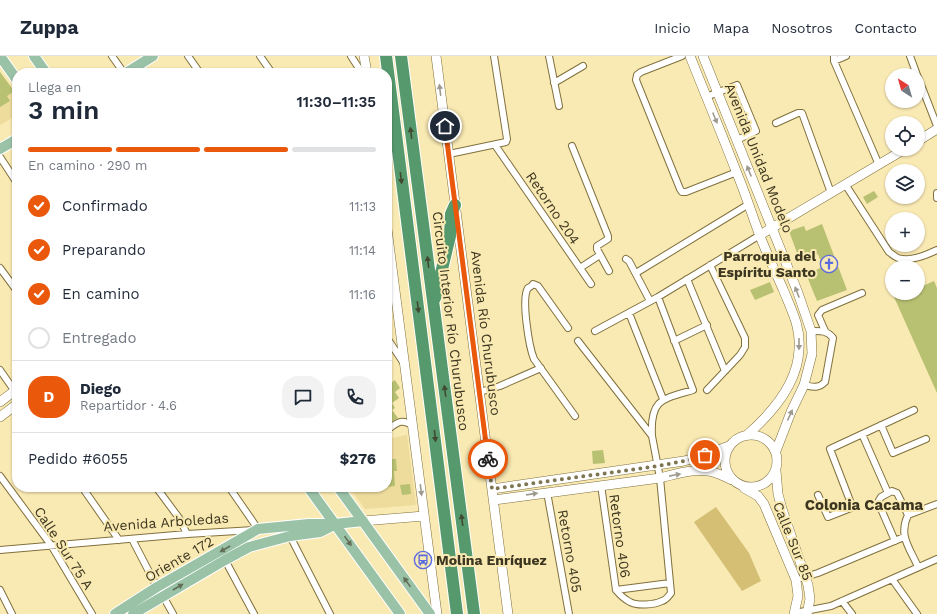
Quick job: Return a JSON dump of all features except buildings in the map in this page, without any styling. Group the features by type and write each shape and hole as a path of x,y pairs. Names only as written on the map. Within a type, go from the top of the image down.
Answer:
{"highway":[{"path":"386,56 388,68"},
{"name":"Circuito Interior Río Churubusco","path":"401,56 474,614"},
{"path":"392,102 457,614"},
{"path":"434,305 450,236 451,214 455,205"}],"main road":[{"path":"0,56 12,73"},
{"path":"34,56 42,68"},
{"path":"133,68 153,56"},
{"path":"0,149 12,142"},
{"path":"312,492 400,614"},
{"path":"342,492 430,614"},
{"name":"Avenida Arboledas","path":"258,529 363,521"},
{"name":"Avenida Arboledas","path":"269,541 290,536 320,532 335,524"},
{"name":"Oriente 172","path":"133,614 160,591 258,529"},
{"name":"Oriente 172","path":"115,614 249,547 269,541"}],"street":[{"path":"112,56 121,68"},
{"path":"188,56 196,68"},
{"path":"260,56 268,68"},
{"path":"351,56 359,68"},
{"path":"364,56 366,68"},
{"name":"Avenida Río Churubusco","path":"436,56 508,614"},
{"path":"449,154 506,142 507,139 494,56"},
{"path":"549,56 559,106"},
{"path":"682,56 641,72 637,75 636,80 680,189 682,192 686,192 737,172"},
{"name":"Avenida Unidad Modelo","path":"690,56 737,172 760,235 796,319 799,336 797,364 792,379 786,390 763,421 747,435"},
{"name":"Avenida Unidad Modelo","path":"703,56 806,314 811,331 812,354 804,385 790,412 776,452"},
{"path":"846,56 834,58 878,165"},
{"path":"910,56 915,68"},
{"path":"554,83 584,66"},
{"path":"706,98 737,85 756,131 737,140"},
{"path":"925,94 937,126"},
{"path":"776,123 798,113 802,113 831,193"},
{"path":"925,137 937,130"},
{"name":"Retorno 204","path":"495,145 591,284"},
{"path":"572,146 608,236 608,239 597,246 597,249 609,271"},
{"path":"595,331 658,297 893,156"},
{"path":"0,157 12,175"},
{"path":"845,184 889,252 898,258 910,259 920,257 937,250"},
{"path":"937,193 937,198"},
{"path":"636,273 749,204"},
{"path":"580,268 600,255"},
{"path":"626,259 629,261 636,273 650,301"},
{"path":"707,390 740,355 745,347 745,338 710,265"},
{"path":"0,268 12,284"},
{"path":"392,270 437,614"},
{"path":"687,279 725,371"},
{"path":"568,328 538,286 533,284 528,289 526,296 526,325 530,351 575,416"},
{"path":"824,331 818,315 822,310 862,293"},
{"path":"616,590 623,598 632,604 656,603 667,599 671,593 660,478 652,436 651,421 653,414 663,399 693,390 658,297"},
{"path":"629,313 663,399"},
{"path":"674,341 707,325"},
{"path":"804,385 816,388 825,382 833,338 830,334 824,331 811,331"},
{"path":"578,341 652,436"},
{"path":"392,346 405,365"},
{"path":"480,392 500,386 541,368"},
{"path":"0,370 12,386"},
{"path":"0,402 12,394"},
{"path":"0,417 12,408"},
{"path":"818,494 828,517 849,509 852,506 830,449 914,410"},
{"path":"392,427 400,421 407,421 412,424"},
{"path":"881,425 892,452 894,453 926,439"},
{"path":"862,434 888,493"},
{"path":"494,500 660,478 686,472 707,471 732,480 743,487 759,487 772,478 776,471 778,460 776,452 771,444 764,438 756,435 747,435 737,438 729,446 725,454 724,463 726,472 732,480"},
{"path":"492,489 658,466 684,461 729,446"},
{"name":"Calle Sur 85","path":"776,471 778,494 782,509 808,585 810,599 807,612"},
{"name":"Calle Sur 75 A","path":"0,476 51,545 92,614"},
{"name":"Retorno 406","path":"601,485 616,590"},
{"name":"Calle Sur 85","path":"743,487 758,496 764,504 796,580 798,596 794,613"},
{"path":"895,541 878,502 881,497 892,491 897,493 908,515"},
{"path":"85,492 119,540"},
{"path":"160,492 179,518 187,534"},
{"path":"232,492 258,529"},
{"name":"Retorno 405","path":"547,492 569,614"},
{"path":"918,567 904,537 904,523 908,515 937,504"},
{"name":"Avenida Arboledas","path":"363,521 424,516"},
{"name":"Avenida Arboledas","path":"0,550 258,529"},
{"path":"290,536 330,614"},
{"path":"796,580 818,573 904,537"},
{"path":"132,539 173,614"},
{"path":"794,613 807,612 831,606 937,559"},
{"path":"225,560 254,614"},
{"path":"892,579 917,614"},
{"path":"616,590 670,583"},
{"path":"0,590 12,614"},
{"path":"842,601 852,614"}],"shaded area":[{"path":"0,72 12,89 12,118 0,125"},
{"path":"407,435 416,505 365,509 353,492 392,492 392,438"},
{"path":"716,507 749,553 761,581 742,591 694,522"}],"way so far":[{"path":"488,459 492,489 658,466 705,455"}],"place":[{"name":"Parroquia del Espíritu Santo","path":"829,264"},
{"name":"Molina Enríquez","path":"423,560"}],"district":[{"name":"Colonia Cacama","path":"864,505"}],"route":[{"path":"445,126 488,459"}]}
